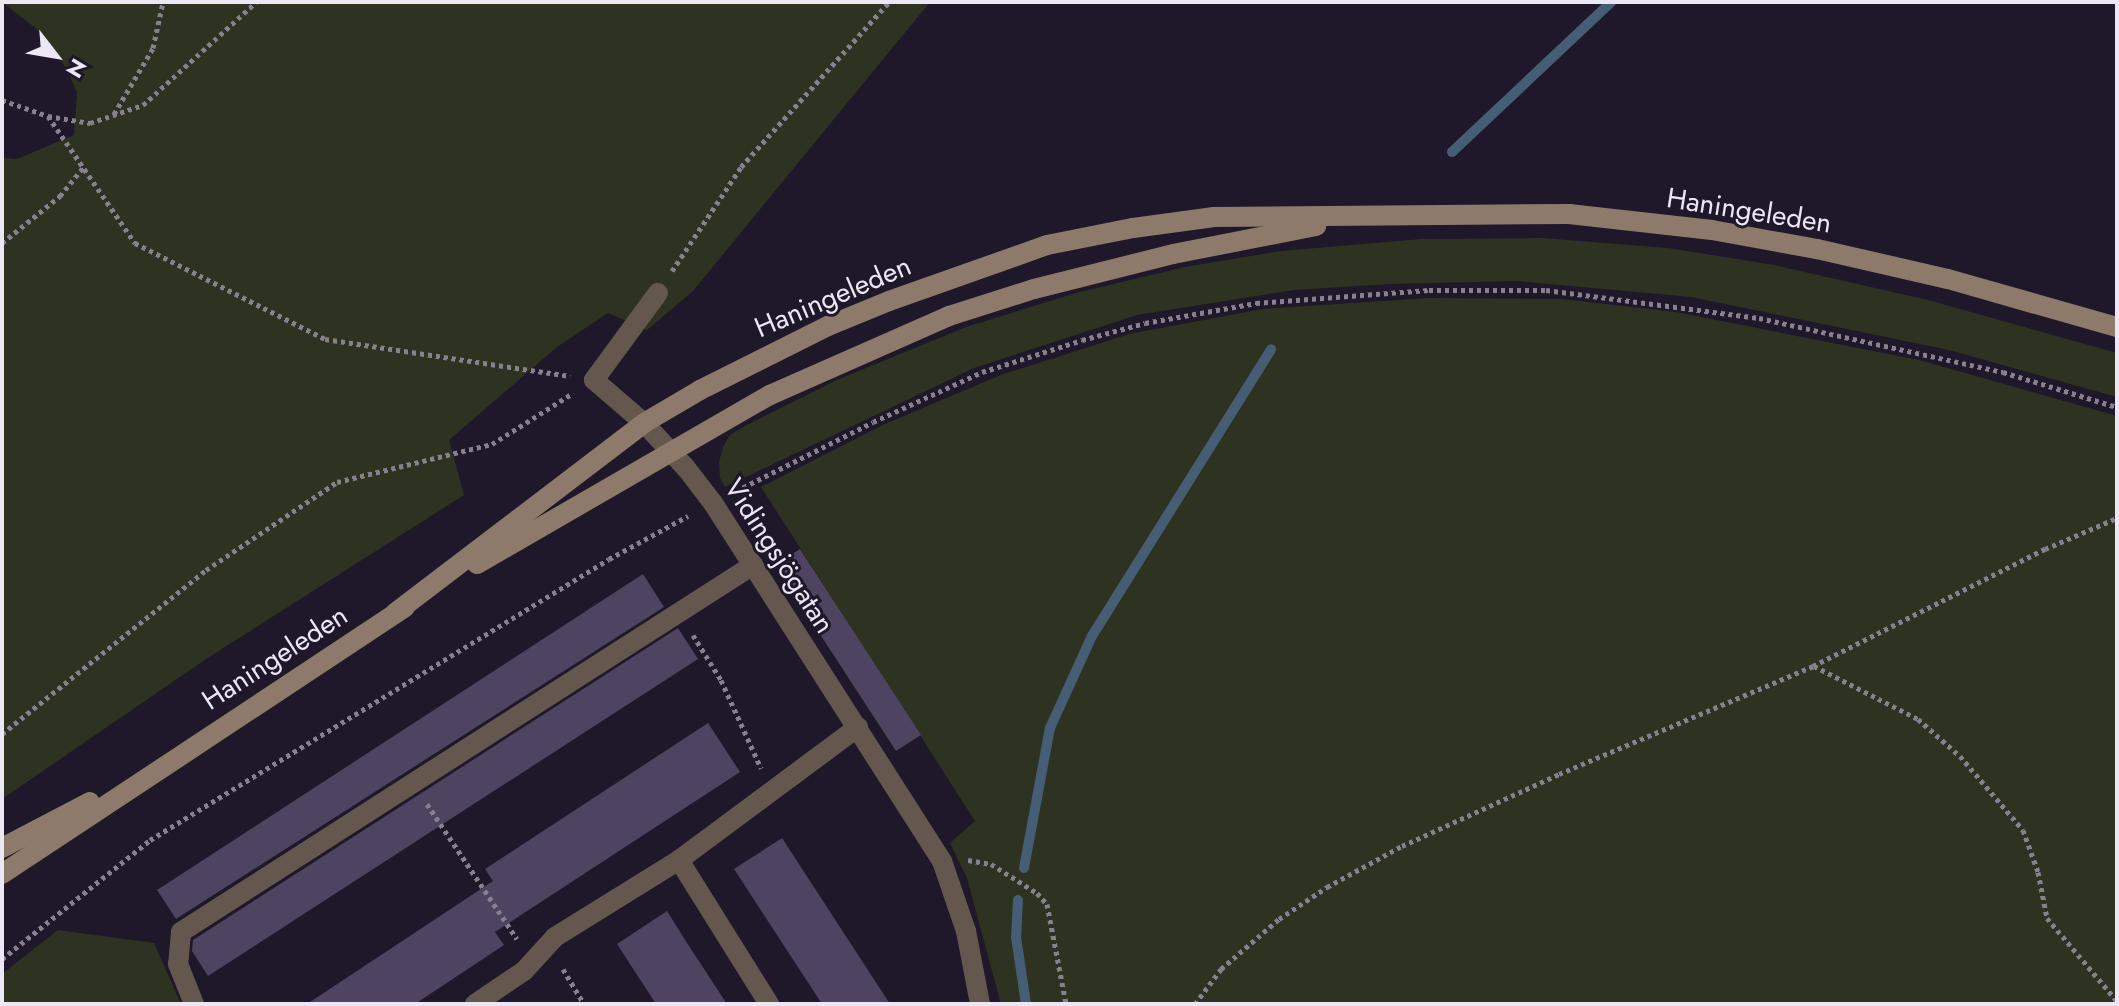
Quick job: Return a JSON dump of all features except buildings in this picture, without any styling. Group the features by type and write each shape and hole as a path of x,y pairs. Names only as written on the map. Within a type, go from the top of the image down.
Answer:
{"main road":[{"name":"Haningeleden","path":"395,613 644,423 700,390 828,326 1047,245 1214,217 1569,214 1712,230 1948,279 2117,327"},
{"name":"Haningeleden","path":"2,874 395,613 670,450 770,395 949,316 1034,289 1173,254 1363,217"},
{"name":"Haningeleden","path":"2,848 185,751"}],"street":[{"path":"594,380 658,293"},
{"name":"Vidingsjögatan","path":"594,380 644,423 713,503 942,861 966,931 980,1004"},
{"path":"194,1004 178,964 181,932 753,565"},
{"path":"475,1004 538,955 555,937 679,860 858,727"},
{"path":"679,860 769,1004"}],"path":[{"path":"114,115 153,48 163,2"},
{"path":"2,100 48,116 90,123 143,105 256,2"},
{"path":"658,293 741,167 889,2"},
{"path":"48,116 135,243 325,339 594,380"},
{"path":"2,243 60,196 84,166"},
{"path":"2,959 150,840 596,567 713,503 873,422 982,372 1145,323 1256,303 1429,290 1546,290 1759,318 2003,372 2117,407"},
{"path":"2,734 206,570 337,482 492,444 594,380"},
{"path":"1195,1004 1221,969 1248,944 1327,887 1402,846 1559,774 1813,666 2045,549 2117,518"},
{"path":"680,614 721,680 771,792"},
{"path":"1813,666 1918,719 1960,756 2023,830 2038,872 2047,918 2117,1001"},
{"path":"414,783 538,955 561,966 584,1004"},
{"path":"942,861 974,860 991,864 1037,893 1047,904 1066,1004"}],"green space":[{"path":"2,2 930,2 693,291 647,330 608,313 557,347 449,440 464,495 206,659 2,799 2,158 17,159 74,135 77,93 67,69 38,30"},
{"path":"1542,238 1668,248 1774,265 1928,300 2117,353 2117,397 1949,350 1691,297 1517,281 1390,284 1294,290 1137,315 974,368 725,487 720,478 719,462 723,447 730,435 747,425 837,380 966,327 1076,293 1185,267 1281,251 1422,239"},
{"path":"1428,298 1561,299 1676,312 1919,360 2117,416 2117,1004 1001,1004 967,878 950,843 975,821 761,487 885,424 1001,375 1129,334 1263,309"},
{"path":"58,930 154,943 181,1004 2,1004 2,974"}],"waterway":[{"path":"1452,152 1611,2"},
{"path":"1024,868 1050,728 1092,636 1271,349"},
{"path":"1018,900 1016,937 1026,1004"}]}
